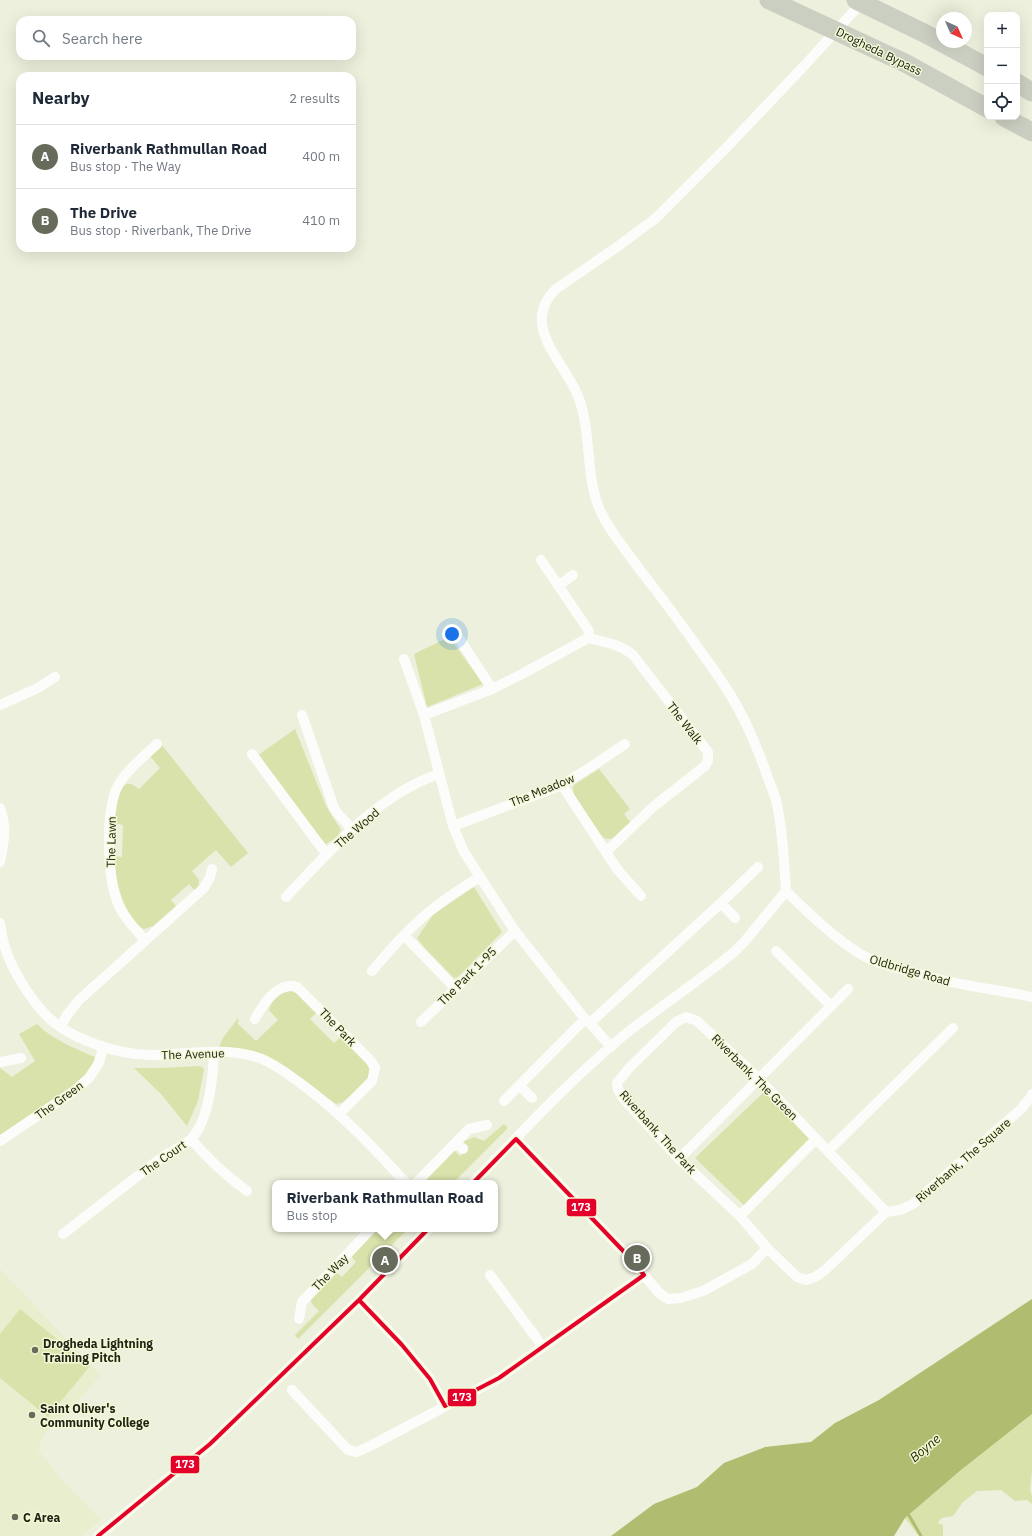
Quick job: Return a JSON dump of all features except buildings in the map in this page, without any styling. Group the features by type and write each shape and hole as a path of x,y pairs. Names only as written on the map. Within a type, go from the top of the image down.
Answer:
{"highway":[{"name":"Drogheda Bypass","path":"769,0 905,63 984,106"},
{"path":"856,0 924,33 984,65"},
{"path":"1019,84 1032,92"},
{"path":"1010,120 1032,132"}],"street":[{"path":"476,1180 610,1047 638,1024 734,952 750,936 786,891 777,803 761,758 731,694 613,533 599,508 593,484 583,408 573,385 550,348 544,335 541,321 542,311 547,297 556,289 656,218 727,147 864,0"},
{"path":"424,715 492,689 588,638 589,631 541,560"},
{"path":"558,586 573,575"},
{"path":"455,632 492,689"},
{"name":"The Walk","path":"588,638 616,644 625,648 633,655 708,752 709,757 705,766 653,807 606,852"},
{"path":"404,659 424,715 453,826 464,852 515,931 610,1047"},
{"path":"0,705 38,688 55,677"},
{"path":"302,715 334,808 352,829"},
{"name":"The Lawn","path":"145,940 128,921 119,906 113,888 109,865 109,840 115,791 136,764 157,744"},
{"name":"The Meadow","path":"453,826 562,785 625,744"},
{"path":"252,754 327,855"},
{"name":"The Wood","path":"286,897 352,829 408,788 426,778 439,774"},
{"path":"562,785 620,872 641,896"},
{"path":"0,808 4,819 5,832 0,862"},
{"path":"504,1101 588,1021 721,903 758,867"},
{"path":"61,1026 66,1015 79,1000 204,888 210,877 212,869"},
{"path":"372,971 404,935 439,904 480,876"},
{"name":"Oldbridge Road","path":"786,891 840,939 860,954 873,961 952,982 1004,990 1032,997"},
{"path":"721,903 735,918"},
{"name":"The Avenue","path":"0,923 2,945 33,998 46,1015 74,1035 102,1047 138,1055 214,1052 247,1055 270,1063 305,1086 339,1114 403,1180"},
{"name":"The Park 1-95","path":"421,1022 515,931"},
{"path":"404,935 455,988"},
{"path":"776,950 831,1006"},
{"name":"The Park","path":"255,1019 260,1008 280,988 291,985 298,987 371,1061 375,1068 372,1081 339,1114"},
{"path":"679,1159 848,989"},
{"name":"Riverbank, The Park","path":"691,1018 686,1017 676,1022 629,1068 617,1083 618,1089 623,1098 679,1159 740,1216 767,1248 797,1277 806,1280 815,1277 824,1271 886,1212"},
{"name":"Riverbank, The Green","path":"691,1018 704,1028 759,1079 886,1212"},
{"path":"828,1151 953,1028"},
{"name":"The Green","path":"0,1141 74,1091 89,1078 99,1063 102,1047"},
{"name":"The Court","path":"63,1234 164,1156 191,1139 201,1120 208,1101 212,1081 214,1052"},
{"path":"0,1062 20,1058"},
{"path":"520,1086 532,1098"},
{"name":"Riverbank, The Square","path":"886,1212 900,1210 913,1204 1021,1109 1032,1094"},
{"path":"419,1180 469,1129 487,1125"},
{"path":"191,1139 206,1158 247,1191"},
{"path":"516,1139 629,1257 659,1293 668,1299 680,1298 703,1291 752,1264 767,1248"},
{"path":"740,1216 816,1139"},
{"path":"456,1142 464,1149"},
{"name":"The Way","path":"299,1319 302,1302 368,1232"},
{"path":"98,1536 210,1444 359,1300 425,1232"},
{"path":"490,1275 544,1347"},
{"path":"292,1390 348,1450 356,1452 499,1378 644,1275"},
{"path":"359,1300 402,1345 430,1379 445,1406"}],"shaded area":[{"path":"449,637 483,684 427,707 414,654"},
{"path":"295,729 326,806 341,830 337,837 326,844 300,815 257,756"},
{"path":"161,744 248,853 231,867 216,850 192,871 199,880 198,887 195,891 189,884 171,900 176,906 153,926 144,929 138,926 131,916 119,888 114,856 122,857 123,825 115,823 115,814 117,801 124,786 130,784 139,789 160,768 150,756"},
{"path":"599,769 630,809 624,814 630,822 613,838 609,839 601,835 574,795 573,788 574,785"},
{"path":"474,887 502,932 458,977 454,978 417,938 433,915"},
{"path":"290,991 298,994 317,1012 310,1019 334,1043 341,1037 356,1050 368,1067 370,1073 366,1081 343,1102 336,1104 284,1066 264,1055 219,1047 223,1038 238,1018 239,1021 237,1023 256,1041 278,1020 269,1010 274,1000 283,993"},
{"path":"37,1024 57,1039 95,1057 94,1061 76,1085 0,1137 0,1068 12,1077 35,1061 19,1034"},
{"path":"200,1066 204,1069 198,1101 187,1126 161,1094 134,1068 160,1068"},
{"path":"765,1091 810,1138 745,1206 695,1158"},
{"path":"504,1124 508,1128 456,1180 425,1180 454,1150 460,1156 469,1147 463,1142 474,1137 484,1141"},
{"path":"374,1232 405,1232 298,1339 295,1335 319,1311 312,1304 311,1299 336,1272 342,1277 356,1262 351,1256"},
{"name":"Saint Oliver's Community College","path":"0,1269 100,1375 84,1395 43,1436 38,1450 57,1474 101,1520 80,1536 0,1536"},
{"name":"Drogheda Lightning Training Pitch","path":"20,1309 90,1366 48,1417 0,1378 0,1334"},
{"path":"1032,1414 1032,1470 1030,1490 1032,1504 1027,1500 1015,1501 1001,1490 977,1491 963,1502 953,1516 941,1518 938,1523 943,1525 943,1536 919,1536 905,1518 961,1470"}],"water":[{"name":"Boyne","path":"1032,1299 1032,1414 961,1470 905,1518 894,1536 611,1536 654,1504 697,1487 724,1463 765,1447 811,1442 835,1423 879,1400"}],"waterway":[{"path":"907,1512 921,1536"}],"transit line":[{"name":"173","path":"359,1300 402,1345 430,1379 445,1406 499,1378 644,1275 629,1257 516,1139 476,1180"},
{"name":"173","path":"98,1536 210,1444 359,1300 425,1232"}],"place":[{"name":"The Drive","path":"637,1258"},
{"name":"Riverbank Rathmullan Road","path":"385,1260"},
{"name":"Drogheda Lightning Training Pitch","path":"35,1350"},
{"name":"Saint Oliver's Community College","path":"32,1415"},
{"name":"C Area","path":"15,1517"}]}
